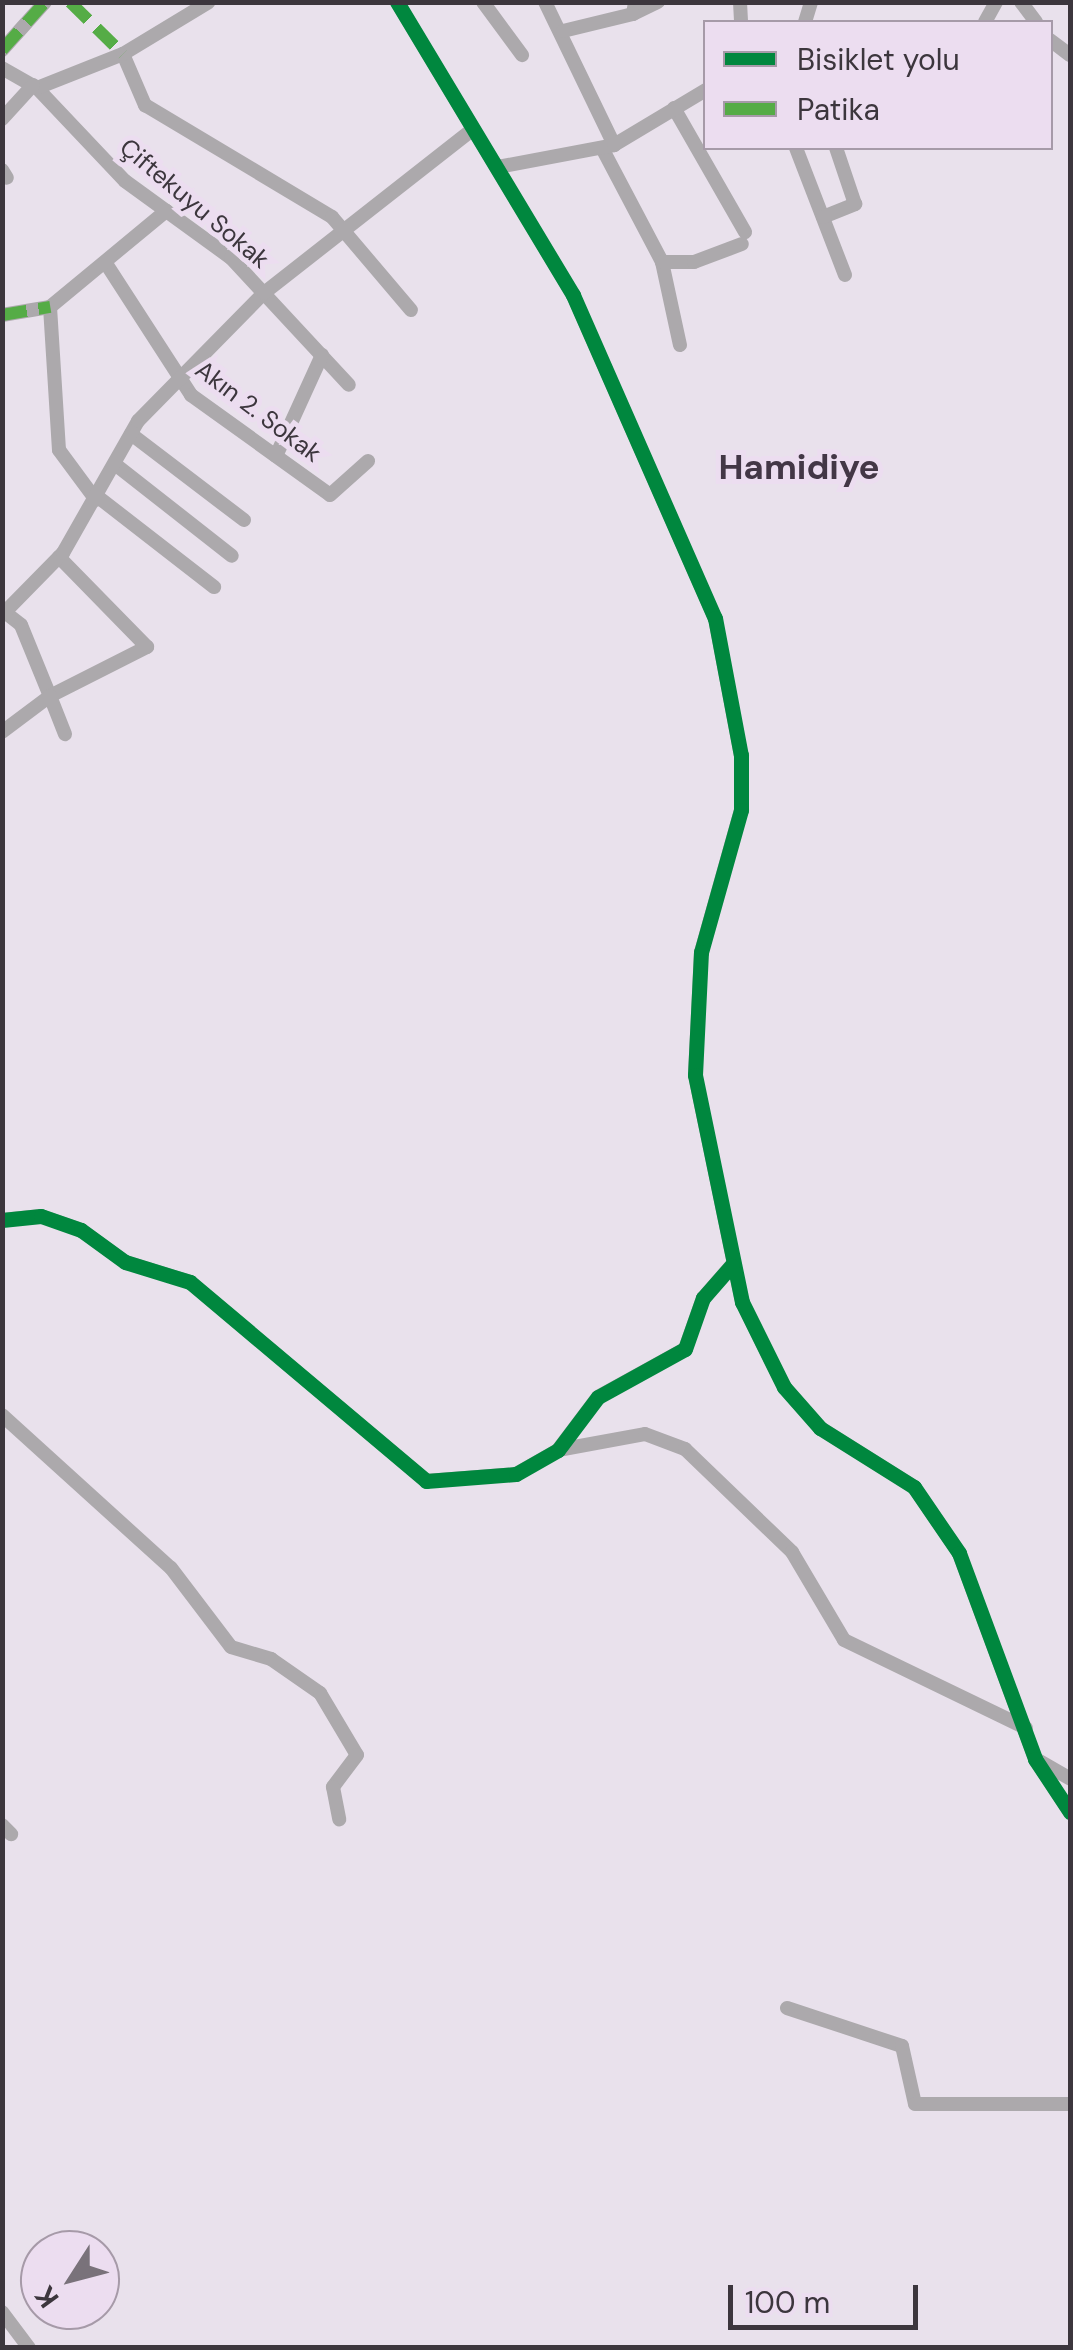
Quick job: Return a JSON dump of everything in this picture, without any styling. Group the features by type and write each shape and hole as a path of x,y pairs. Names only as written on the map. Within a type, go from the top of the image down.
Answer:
{"street":[{"path":"2,50 45,2"},
{"path":"2,119 35,86 123,54 209,2"},
{"path":"397,2 573,295 715,618 741,756 741,810 702,952 696,1075 726,1196 731,1266 784,1387 820,1428 914,1487 959,1553 1035,1759 1070,1812"},
{"path":"484,2 522,55"},
{"path":"545,2 563,30 608,147 662,262 680,344"},
{"path":"563,30 658,2"},
{"path":"123,54 145,105 211,138 343,229 411,310"},
{"name":"Çiftekuyu Sokak","path":"2,68 35,86 166,211 264,294 349,385"},
{"path":"498,167 608,147 703,92"},
{"path":"662,262 694,262 744,238 674,108"},
{"path":"65,734 21,625 3,612 59,557 131,434 178,382 264,294 473,129"},
{"path":"797,150 845,275"},
{"path":"822,217 855,204 837,150"},
{"path":"2,314 50,306 107,265 166,211"},
{"name":"Akın 2. Sokak","path":"107,265 178,382 276,456 330,495 368,461"},
{"path":"50,306 59,450 97,498 214,587"},
{"path":"276,456 322,355"},
{"path":"131,434 244,520"},
{"path":"116,465 232,556"},
{"path":"2,732 50,696 147,647 59,557"},
{"path":"2,1220 41,1216 81,1230 125,1262 190,1282 426,1481 516,1474 558,1450 645,1434 685,1450 792,1552 844,1640 1026,1728"},
{"path":"558,1450 598,1396 685,1348 703,1298 731,1266"},
{"path":"2,1415 172,1568 231,1647 271,1659 320,1693 356,1754 333,1787 339,1820"},
{"path":"1035,1759 1070,1778"},
{"path":"788,2008 902,2046 914,2104 1070,2104"},
{"path":"2,2312 30,2348"}],"marked path":[{"path":"2,50 45,2"},
{"path":"70,2 123,54"},
{"path":"2,315 50,307"}],"cycle path":[{"path":"397,2 573,295 715,618 741,755 741,810 701,952 695,1075 742,1302 784,1387 820,1428 914,1487 959,1553 1035,1759 1070,1812"},
{"path":"2,1220 41,1216 81,1230 125,1262 190,1282 426,1481 516,1474 558,1450 598,1397 685,1349 703,1298 731,1266"}],"district":[{"name":"Hamidiye","path":"799,467"}]}
